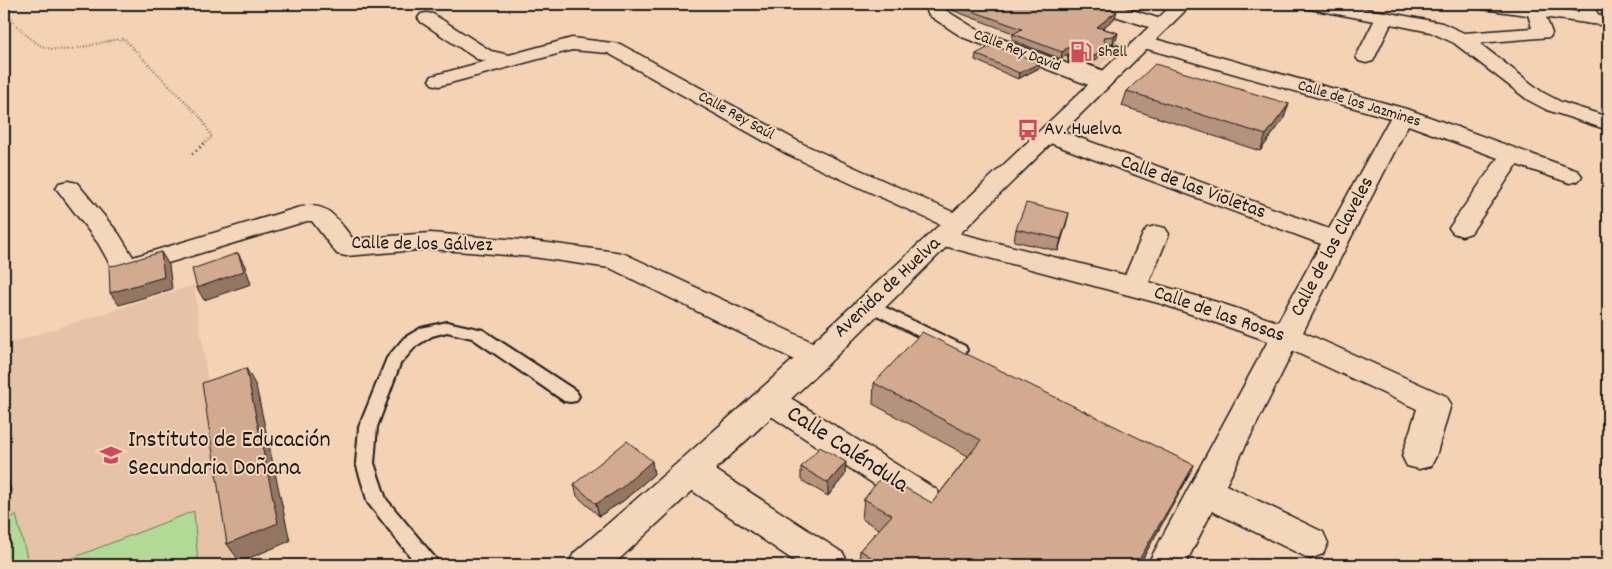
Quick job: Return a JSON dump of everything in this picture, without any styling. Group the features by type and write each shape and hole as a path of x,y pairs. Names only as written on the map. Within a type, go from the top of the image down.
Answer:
{"street":[{"name":"Calle de los Jazmines","path":"1096,4 1136,42 1402,115 1570,176"},
{"name":"Avenida de Huelva","path":"587,565 694,473 1050,135 1104,79 1136,42 1183,4"},
{"path":"1310,4 1434,27 1461,39 1536,96 1554,106 1608,124"},
{"path":"1483,4 1536,11 1595,15"},
{"path":"1461,39 1543,33 1536,11"},
{"name":"Calle Rey David","path":"936,12 968,33 1104,79"},
{"name":"Calle Rey Saúl","path":"427,18 484,55 510,60"},
{"path":"1366,56 1385,18"},
{"name":"Calle Rey Saúl","path":"439,80 572,44 613,48 795,149 949,230"},
{"name":"Calle de los Claveles","path":"1167,565 1402,115"},
{"name":"Calle de las Violetas","path":"1050,135 1337,241"},
{"path":"1462,228 1512,155"},
{"name":"Calle de los Gálvez","path":"68,188 110,240 125,267 306,212 320,214 346,248 430,241 533,249 616,260 816,357"},
{"name":"Calle de las Rosas","path":"949,230 1247,322 1286,337 1435,404 1419,456"},
{"path":"1133,287 1156,234"},
{"name":"Calle Caléndula","path":"770,400 925,500"},
{"path":"694,473 830,565"},
{"path":"1205,492 1310,543"}],"lane":[{"path":"1074,57 1076,64 1104,79"},
{"path":"870,305 976,359"},
{"path":"429,565 378,503 365,464 368,427 392,362 410,342 427,332 447,327 465,330 477,334 570,396"}],"path":[{"path":"4,15 9,16 42,46 62,50 113,38 124,39 202,119 212,137 192,154"}],"shaded area":[{"name":"Shell","path":"1079,28 1124,43 1089,77 1040,58"},
{"name":"Instituto de Educación Secundaria Doñana","path":"194,285 234,565 4,565 4,345"}],"green space":[{"path":"194,511 198,565 67,565 67,560"},
{"path":"16,515 29,565 4,565 4,521"}],"building":[{"path":"953,4 1093,4 1117,11 1097,27 1118,33 1114,36 1105,37 1104,41 1107,44 1094,56 1083,52 1080,46 1067,48 1062,52 1013,34 1022,29"},
{"path":"993,45 1040,63 1019,73 976,54"},
{"path":"1155,64 1289,104 1266,135 1127,91"},
{"path":"1026,203 1069,213 1061,239 1016,229"},
{"path":"161,252 164,277 110,293 109,266"},
{"path":"238,253 244,271 197,288 192,269"},
{"path":"922,332 1194,465 1136,565 883,565 860,550 892,515 864,499 883,475 932,503 981,440 874,383"},
{"path":"246,368 278,523 227,544 202,383"},
{"path":"627,441 652,461 620,489 596,504 574,484"},
{"path":"820,447 846,462 828,483 801,467"}],"place":[{"name":"Shell","path":"1081,52"},
{"name":"Av. Huelva","path":"1028,130"},
{"name":"Instituto de Educación Secundaria Doñana","path":"111,455"}]}
